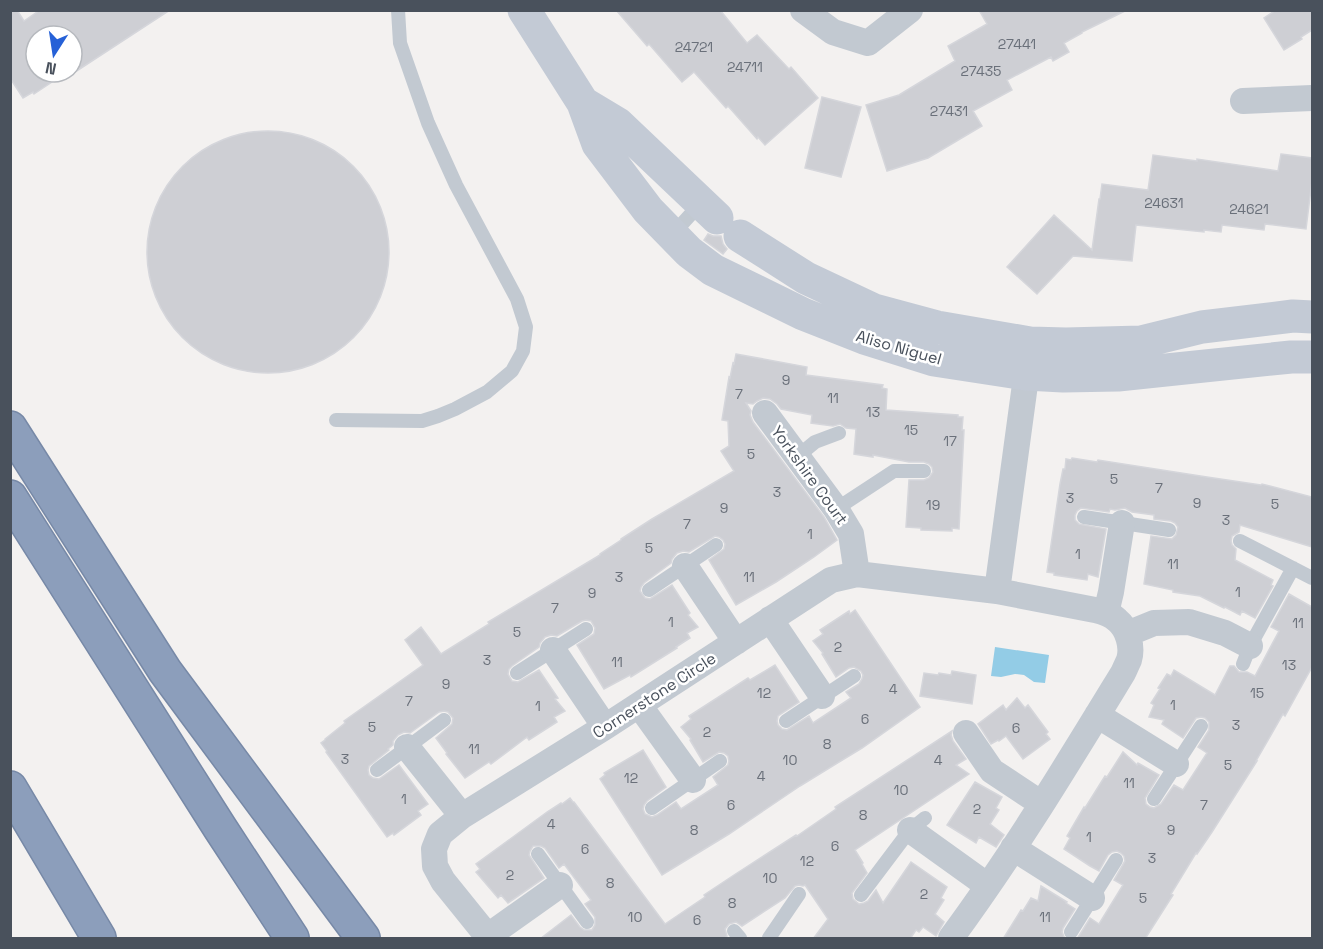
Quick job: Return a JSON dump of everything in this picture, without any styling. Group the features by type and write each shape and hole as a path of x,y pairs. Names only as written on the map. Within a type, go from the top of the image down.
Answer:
{"highway":[{"path":"10,428 165,671 363,939"},
{"path":"10,497 292,939"},
{"path":"10,788 99,939"}],"street":[{"name":"Aliso Niguel","path":"524,10 583,103 598,144 634,192 672,234 689,252 713,270 803,314 869,324 937,327 1028,358 1064,376 1118,375 1291,357 1312,357"},
{"path":"803,10 833,32 868,43 910,10"},
{"path":"1243,101 1312,98"},
{"name":"Aliso Niguel","path":"583,103 618,124 719,219 869,324"},
{"name":"Aliso Niguel","path":"1028,358 1066,344 1141,342 1202,327 1293,316 1312,317"},
{"path":"997,591 1028,358"},
{"name":"Yorkshire Court","path":"765,413 852,534 857,574"},
{"path":"951,939 1042,804 1123,673 1129,659 1130,647 1127,634 1118,620 1106,613 1122,523"},
{"path":"685,566 736,642"},
{"name":"Cornerstone Circle","path":"489,937 443,880 435,866 434,849 440,834 462,816 605,727 831,580 857,574 997,591 1106,613"},
{"path":"770,619 822,696"},
{"path":"1127,634 1154,623 1189,622 1225,633 1247,655"},
{"path":"553,650 605,727"},
{"path":"639,705 693,780"},
{"path":"1097,715 1176,764"},
{"path":"966,733 992,771 1042,804"},
{"path":"407,747 462,816"},
{"path":"917,824 988,886"},
{"path":"1013,848 1092,898"},
{"path":"489,937 560,885"}],"lane":[{"path":"336,420 422,421 438,416 487,392 512,371 523,351 526,327 517,299 456,185 428,123 400,43 398,10"},
{"path":"672,234 719,219"},
{"path":"798,456 814,442 839,433"},
{"path":"836,509 894,471 924,471"},
{"path":"1084,517 1169,530"},
{"path":"1240,541 1312,579"},
{"path":"649,590 717,545"},
{"path":"1247,655 1293,568"},
{"path":"517,674 586,629"},
{"path":"786,721 854,676"},
{"path":"376,770 444,720"},
{"path":"1154,799 1201,726"},
{"path":"652,808 720,761"},
{"path":"861,895 917,824"},
{"path":"538,854 587,922"},
{"path":"1071,932 1116,860"},
{"path":"769,939 799,894"}],"water":[{"path":"995,647 1049,655 1045,683 1034,682 1024,675 991,676"}],"building":[{"path":"10,10 17,10 24,21 40,10 170,10 84,66 84,24 24,24 24,84 49,84 23,98 10,78"},
{"path":"616,10 720,10 747,43 757,35 789,69 791,67 818,98 765,145 728,106 726,108 694,72 682,82"},
{"path":"979,10 1127,10 1064,43 1069,52 1053,61 1051,57 1007,80 1012,90 973,111 982,126 928,158 887,171 866,105 899,95 955,61 948,46 987,24"},
{"path":"1276,10 1312,10 1312,30 1284,50 1264,18"},
{"path":"822,97 861,107 841,177 805,168"},
{"path":"256,131 280,131 303,136 325,145 354,166 369,185 380,206 387,228 389,252 387,276 380,298 369,319 354,338 325,359 303,368 280,373 256,373 233,368 211,359 191,346 174,329 161,309 152,287 147,264 147,240 152,217 161,195 174,175 191,158 211,145 233,136"},
{"path":"1281,154 1312,158 1312,181 1306,229 1265,224 1264,230 1222,225 1221,232 1204,230 1204,232 1136,225 1132,261 1073,256 1037,294 1007,267 1054,215 1092,250 1102,184 1148,190 1153,155 1278,171"},
{"path":"708,234 721,236 727,249 723,254 704,240"},
{"path":"736,354 807,367 806,375 883,385 882,388 887,389 886,410 963,417 959,529 952,528 952,531 921,530 921,528 906,527 909,480 929,478 933,472 929,464 854,454 856,429 846,428 840,424 833,426 811,423 812,415 781,409 770,399 763,398 753,404 746,403 751,411 753,422 824,517 837,540 776,582 736,605 709,560 724,549 723,540 715,536 689,552 677,553 671,563 644,583 640,591 645,598 650,599 672,585 690,613 688,615 698,627 687,633 690,638 677,648 631,677 630,675 604,689 577,645 594,634 595,628 591,621 582,621 557,636 545,637 539,647 509,669 508,674 512,681 518,682 539,670 558,698 555,699 565,711 554,717 557,722 529,740 527,737 491,764 489,762 465,778 436,738 452,724 453,718 448,712 439,712 410,733 404,732 398,735 389,750 369,766 369,775 379,779 399,765 428,804 418,811 421,815 394,835 393,833 387,837 321,743 345,723 344,721 423,665 405,640 421,627 441,654 489,624 488,622 600,555 652,519 734,471 721,451 729,446 728,421 722,420 729,377"},
{"path":"1072,458 1262,484 1312,497 1312,547 1240,525 1239,532 1232,536 1231,541 1236,549 1235,560 1273,580 1271,585 1273,586 1255,618 1242,611 1240,615 1200,596 1144,584 1151,536 1172,539 1178,527 1171,521 1154,519 1154,515 1132,512 1125,508 1110,509 1109,512 1081,508 1075,515 1075,520 1079,524 1106,529 1098,577 1088,574 1087,580 1054,575 1054,573 1047,572 1060,484 1066,459 1071,460"},
{"path":"1289,594 1312,607 1312,667 1285,716 1283,714 1257,761 1196,853 1145,939 1077,939 1090,918 1099,924 1123,885 1114,880 1125,861 1121,853 1112,852 1099,871 1064,849 1070,838 1067,836 1084,807 1123,752 1137,765 1138,763 1159,775 1145,798 1146,804 1150,807 1154,808 1161,804 1174,785 1183,790 1207,753 1198,747 1209,730 1209,722 1205,718 1196,718 1183,738 1162,724 1164,720 1149,717 1154,705 1151,703 1160,689 1158,688 1167,674 1171,676 1174,670 1215,695 1230,666 1234,666 1239,672 1247,672 1255,676 1279,631 1271,627"},
{"path":"855,610 920,707 862,748 662,875 600,779 605,775 604,773 643,750 666,787 644,805 645,814 652,817 676,802 681,809 718,785 713,777 728,765 728,756 719,752 703,762 691,739 681,727 691,719 689,716 748,678 750,680 775,665 799,702 778,716 778,725 787,730 809,716 813,723 851,698 846,692 859,684 862,679 861,671 854,667 836,677 823,653 813,641 823,634 820,630 849,611 850,614"},
{"path":"952,671 976,675 972,704 920,696 924,673 951,675"},
{"path":"1017,698 1025,708 1028,705 1048,732 1046,734 1050,739 1023,759 1006,736 991,744 978,724 1003,705 1006,710"},
{"path":"952,731 953,741 966,759 956,765 969,774 855,850 867,873 852,893 853,899 859,904 868,901 876,890 883,903 911,862 947,887 941,898 944,900 935,914 944,922 936,936 923,927 919,932 916,930 910,939 813,939 828,919 805,885 799,885 795,886 785,898 742,926 736,922 729,924 725,929 727,936 724,939 540,939 571,915 584,930 592,930 595,925 595,917 585,904 591,900 564,864 559,868 545,848 533,846 529,855 544,878 508,903 501,895 498,898 476,872 480,869 476,864 570,798 665,924 705,897 704,895 797,836 836,809 835,807"},
{"path":"975,782 1002,797 996,808 999,810 990,824 1004,835 996,847 979,837 976,843 947,825"},
{"path":"1041,886 1075,909 1063,928 1065,939 1003,939 1031,898 1038,901"}]}
